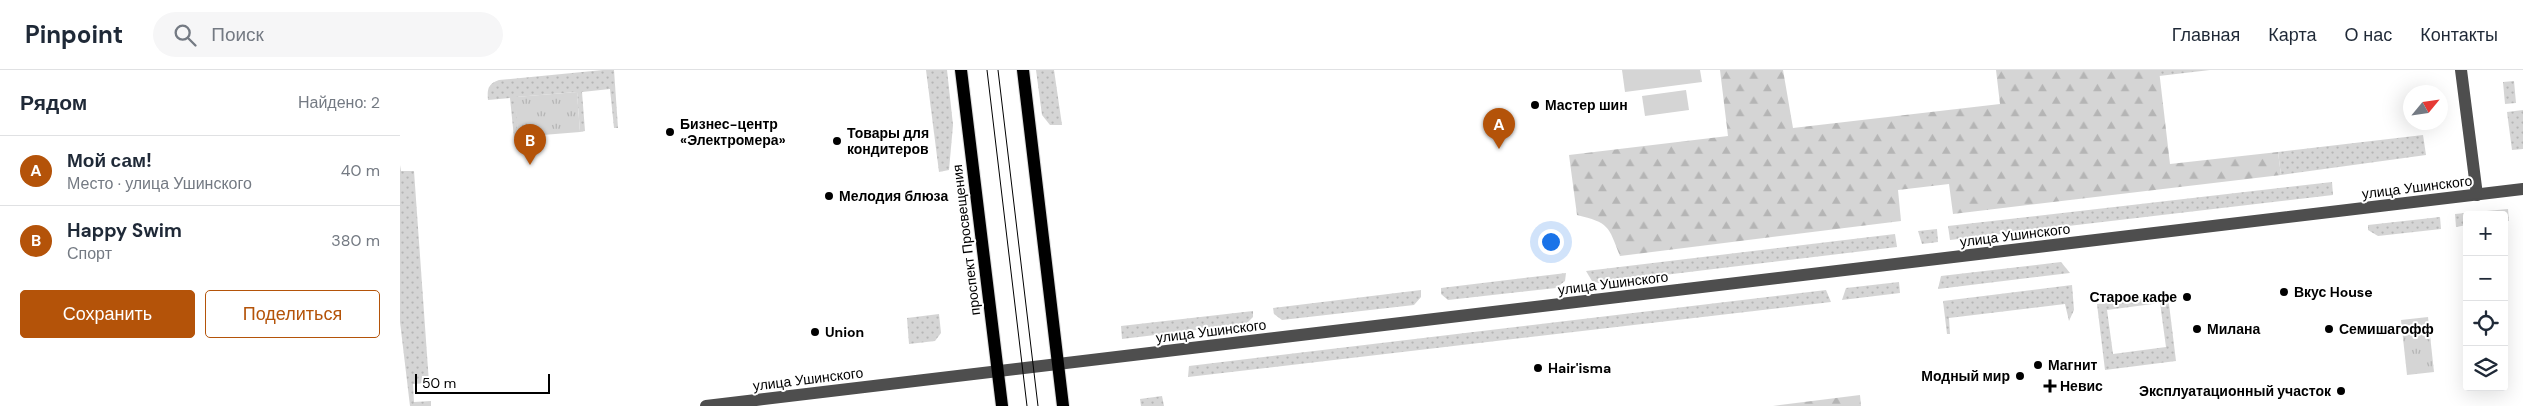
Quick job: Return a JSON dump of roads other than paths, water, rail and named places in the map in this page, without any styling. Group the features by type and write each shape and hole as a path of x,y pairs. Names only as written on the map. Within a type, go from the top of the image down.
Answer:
{"main road":[{"name":"проспект Просвещения","path":"961,70 1002,406"},
{"path":"1023,70 1063,406"}],"street":[{"path":"2461,70 2477,195"},
{"name":"улица Ушинского","path":"706,406 2523,189"}],"tram line":[{"path":"987,70 1027,406"},
{"path":"998,70 1038,406"}],"place":[{"name":"Мастер шин","path":"1535,105"},
{"name":"Бизнес-центр «Электромера»","path":"670,132"},
{"name":"Товары для кондитеров","path":"837,141"},
{"name":"Мой сам!","path":"1499,149"},
{"name":"Happy Swim","path":"530,165"},
{"name":"Мелодия блюза","path":"829,196"},
{"name":"Вкус House","path":"2284,292"},
{"name":"Старое кафе","path":"2187,297"},
{"name":"Милана","path":"2197,329"},
{"name":"Семишагофф","path":"2329,329"},
{"name":"Union","path":"815,332"},
{"name":"Магнит","path":"2038,365"},
{"name":"Hair'isma","path":"1538,368"},
{"name":"Модный мир","path":"2020,376"},
{"name":"Невис","path":"2050,386"},
{"name":"Эксплуатационный участок","path":"2341,391"}]}
